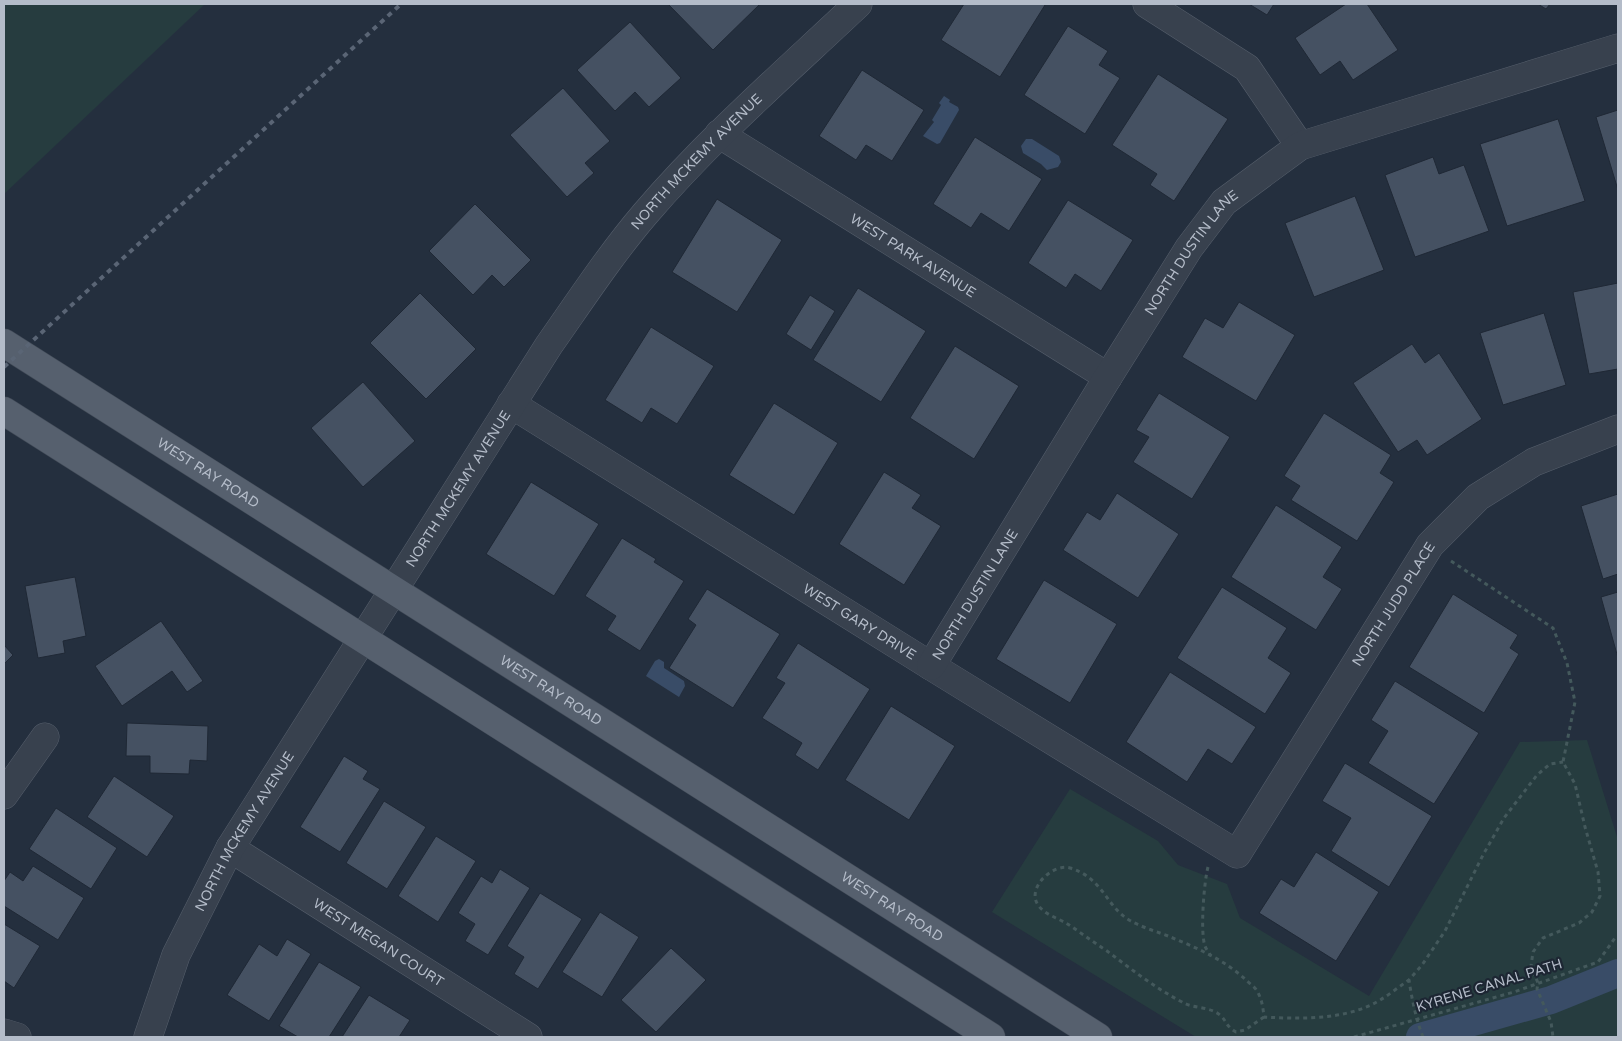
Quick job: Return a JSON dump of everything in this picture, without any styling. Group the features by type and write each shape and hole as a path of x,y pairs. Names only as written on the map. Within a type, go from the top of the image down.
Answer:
{"main road":[{"name":"WEST RAY ROAD","path":"4,342 1098,1037"},
{"path":"4,411 991,1037"}],"street":[{"name":"NORTH MCKEMY AVENUE","path":"148,1037 176,955 230,848 549,345 603,268 645,214 719,134 858,4"},
{"path":"1147,4 1248,68 1300,146"},
{"name":"NORTH DUSTIN LANE","path":"931,666 1108,376 1189,248 1224,202 1300,146 1618,48"},
{"name":"WEST PARK AVENUE","path":"719,134 1108,376"},
{"name":"WEST GARY DRIVE","path":"511,404 1237,854"},
{"name":"NORTH JUDD PLACE","path":"1237,854 1429,546 1478,497 1534,462 1618,429"},
{"path":"4,795 45,737"},
{"name":"WEST MEGAN COURT","path":"230,848 528,1037"},
{"path":"4,1033 18,1037"}],"path":[{"path":"1429,546 1553,628 1567,663 1575,702 1562,762 1575,784 1598,872 1600,896 1592,912 1579,923 1543,938 1533,952 1531,966 1538,983 1537,989 1551,1022 1553,1037"},
{"path":"1264,1016 1257,990 1239,973 1190,945 1128,919 1114,906 1099,885 1084,874 1068,867 1050,872 1037,884 1034,895 1038,906 1046,912 1083,934 1182,1003 1194,1008 1211,1010 1221,1016 1227,1026 1236,1032 1245,1030 1264,1016 1295,1018 1347,1014 1372,1005 1409,980 1422,965 1445,931 1504,818 1537,775 1550,764 1562,762"},
{"path":"1211,956 1204,944 1203,901 1213,839"},
{"name":"KYRENE CANAL PATH","path":"1354,1037 1514,992 1598,962 1615,938 1618,937"},
{"path":"1409,980 1414,1009 1419,1019 1423,1037"}],"green space":[{"path":"4,4 205,4 4,194"},
{"path":"1587,740 1618,840 1618,1037 1196,1037 992,912 1070,789 1158,841 1178,865 1227,884 1240,918 1369,996 1520,742"}],"water":[{"path":"944,96 950,100 949,102 958,107 959,110 940,143 937,144 923,136 934,122 932,120"},
{"path":"1026,139 1032,139 1059,156 1061,162 1058,167 1047,170 1023,153 1021,146"},
{"path":"659,659 664,662 664,668 684,681 685,686 679,697 646,676 655,661"}],"building":[{"path":"668,4 760,4 713,50"},
{"path":"964,4 1045,5 1000,77 941,40"},
{"path":"1249,4 1274,4 1267,15"},
{"path":"1346,4 1367,4 1398,50 1353,80 1340,61 1320,75 1295,38"},
{"path":"1538,4 1550,4 1546,9"},
{"path":"630,22 681,78 649,107 635,92 615,111 577,70"},
{"path":"1068,26 1108,51 1099,65 1120,78 1085,134 1024,95"},
{"path":"862,70 924,110 892,161 866,145 856,160 819,136"},
{"path":"1158,74 1228,119 1174,201 1150,185 1157,174 1112,145"},
{"path":"563,88 610,141 585,163 594,173 567,197 510,135"},
{"path":"1618,110 1618,190 1596,117"},
{"path":"1558,119 1585,201 1507,226 1480,144"},
{"path":"975,137 1042,179 1009,231 981,213 971,228 933,204"},
{"path":"1433,157 1439,174 1464,165 1489,231 1415,257 1385,175"},
{"path":"1355,196 1384,270 1314,297 1285,223"},
{"path":"717,199 782,240 737,312 672,272"},
{"path":"1068,200 1133,240 1101,291 1075,274 1066,288 1028,263"},
{"path":"475,204 531,260 504,287 492,275 473,295 429,251"},
{"path":"1618,283 1618,369 1589,374 1573,292"},
{"path":"858,288 926,331 881,402 813,360"},
{"path":"420,293 476,349 426,399 370,343"},
{"path":"810,295 835,311 811,350 786,334"},
{"path":"1239,302 1295,335 1256,401 1182,357 1205,318 1223,328"},
{"path":"1544,313 1566,385 1503,405 1480,333"},
{"path":"651,327 714,366 677,424 651,408 642,423 605,400"},
{"path":"1412,344 1425,363 1439,353 1482,419 1427,455 1417,440 1398,452 1353,383"},
{"path":"955,346 1019,386 974,459 910,418"},
{"path":"363,382 415,441 363,487 311,428"},
{"path":"1159,393 1230,437 1192,499 1133,462 1149,437 1136,430"},
{"path":"774,403 838,443 794,515 729,475"},
{"path":"1324,413 1391,455 1380,473 1394,482 1357,541 1291,500 1300,486 1284,476"},
{"path":"884,472 921,495 912,508 941,526 904,585 839,544"},
{"path":"531,482 599,524 554,596 486,554"},
{"path":"1117,493 1179,534 1138,598 1063,550 1087,512 1100,520"},
{"path":"1618,494 1618,574 1603,579 1581,506"},
{"path":"1276,505 1342,547 1323,577 1342,589 1316,630 1231,577"},
{"path":"622,538 656,559 654,562 684,581 640,651 607,630 616,616 585,596"},
{"path":"75,577 86,636 63,641 65,653 38,658 25,586"},
{"path":"1044,580 1117,624 1070,703 996,659"},
{"path":"1222,587 1287,628 1268,658 1291,673 1265,714 1177,658"},
{"path":"707,589 780,634 733,708 669,668 696,625 688,619"},
{"path":"1618,592 1618,658 1601,597"},
{"path":"1453,594 1518,635 1510,648 1519,654 1484,713 1409,667"},
{"path":"161,621 203,681 187,692 172,671 122,706 95,666"},
{"path":"798,643 870,689 818,770 795,755 802,743 762,718 785,683 776,678"},
{"path":"4,645 13,655 4,664"},
{"path":"1170,672 1256,727 1232,764 1208,749 1187,782 1126,742"},
{"path":"1395,681 1479,733 1434,804 1368,763 1388,731 1371,720"},
{"path":"891,706 955,746 909,820 845,780"},
{"path":"127,723 208,726 207,761 190,760 189,774 150,773 150,756 126,756"},
{"path":"344,756 368,771 363,779 380,789 340,852 300,827"},
{"path":"1345,763 1432,816 1389,887 1331,851 1351,818 1322,801"},
{"path":"114,776 174,816 147,857 87,817"},
{"path":"384,801 426,827 387,889 346,863"},
{"path":"56,808 117,848 91,889 29,849"},
{"path":"436,836 476,861 438,922 398,896"},
{"path":"1316,852 1379,892 1336,961 1259,913 1281,879 1294,887"},
{"path":"33,866 84,898 58,940 4,906 4,881 10,872 23,881"},
{"path":"500,869 530,888 488,955 465,941 475,924 458,913 481,876 492,883"},
{"path":"540,893 582,919 538,989 514,974 524,957 507,946"},
{"path":"600,912 639,937 602,997 562,972"},
{"path":"4,924 40,946 14,988 4,981"},
{"path":"287,939 311,954 269,1021 227,995 259,944 277,956"},
{"path":"671,948 706,980 656,1032 621,1000"},
{"path":"319,962 361,987 329,1037 298,1037 279,1026"},
{"path":"369,995 410,1020 399,1037 342,1037"}],"waterway":[{"path":"1420,1037 1551,1000 1618,973"}],"railway":[{"path":"4,367 401,4"}]}
